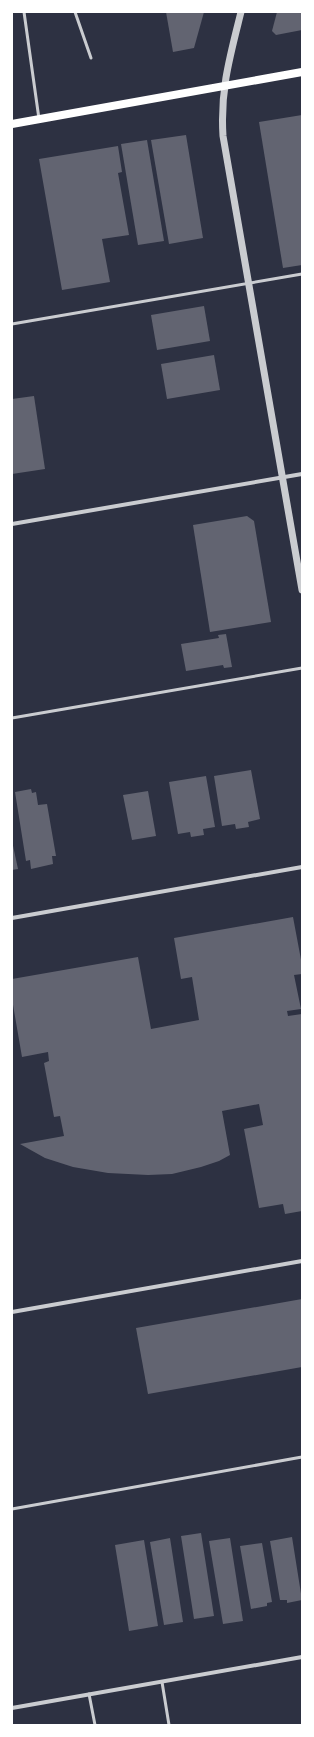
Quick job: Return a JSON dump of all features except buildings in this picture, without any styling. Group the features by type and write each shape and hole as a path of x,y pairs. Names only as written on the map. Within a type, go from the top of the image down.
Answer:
{"main road":[{"path":"12,124 302,72"}],"street":[{"path":"241,12 223,86 223,136 302,590"},
{"path":"12,524 302,474"},
{"path":"12,918 302,867"},
{"path":"12,1312 302,1261"},
{"path":"12,1708 302,1657"}],"lane":[{"path":"24,12 39,119"},
{"path":"75,12 91,58"},
{"path":"12,324 302,274"},
{"path":"12,718 302,668"},
{"path":"12,1509 302,1457"},
{"path":"162,1682 169,1725"},
{"path":"89,1694 95,1725"}]}
